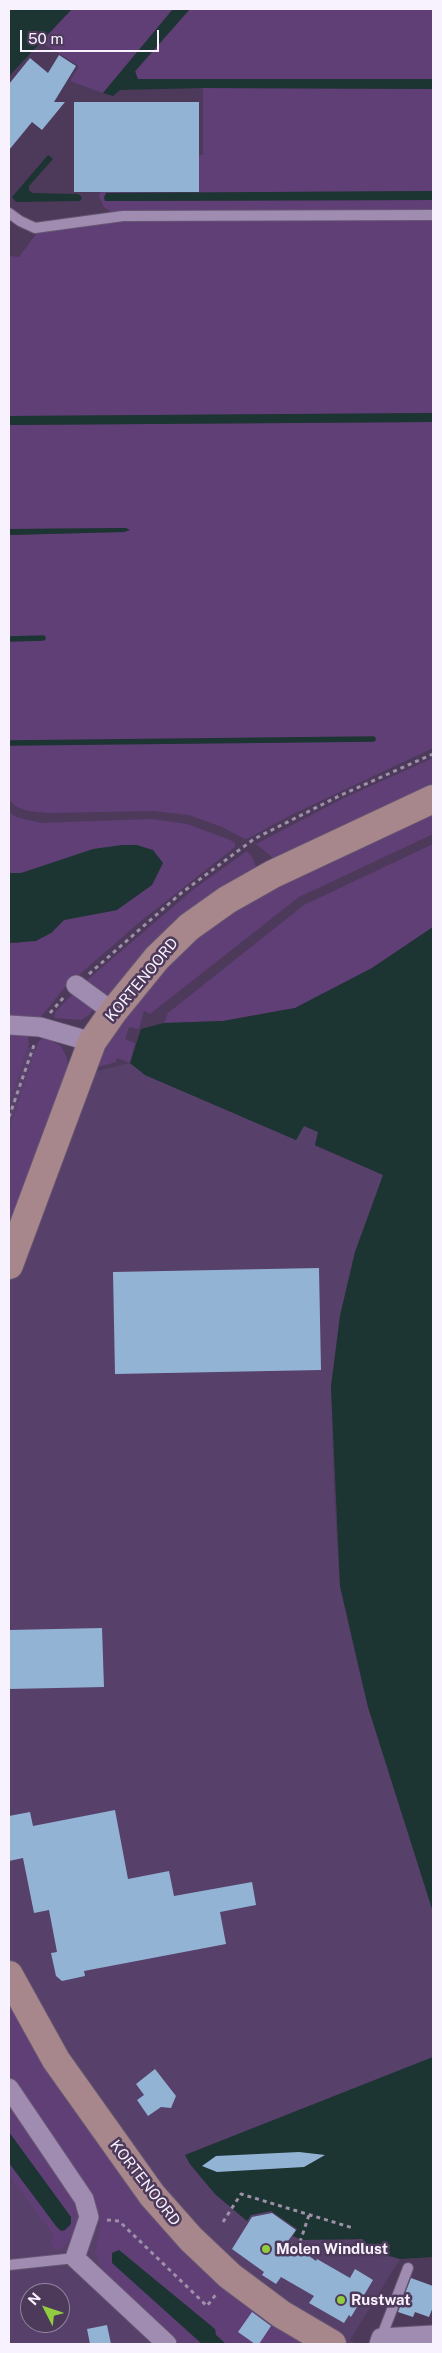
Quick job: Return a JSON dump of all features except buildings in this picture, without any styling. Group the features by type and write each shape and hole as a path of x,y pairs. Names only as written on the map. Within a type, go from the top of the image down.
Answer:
{"street":[{"name":"KORTENOORD","path":"9,1265 92,1042 113,1012 157,958 189,927 227,900 273,874 433,799"},
{"path":"76,985 113,1012"},
{"path":"9,1025 40,1027 92,1042"},
{"name":"KORTENOORD","path":"9,1975 56,2060 152,2195 191,2240 230,2276 281,2314 332,2344"},
{"path":"9,2088 84,2199 89,2218 75,2258 167,2344"},
{"path":"380,2341 433,2335"}],"lane":[{"path":"9,213 35,228 124,216 433,215"},
{"path":"9,2265 75,2258"},
{"path":"380,2341 408,2268"}],"path":[{"path":"9,1117 40,1027 53,1009 76,985 180,894 248,844 341,795 433,754"},
{"path":"223,2222 241,2194 353,2228"},
{"path":"300,2242 309,2215"},
{"path":"89,2218 119,2221 207,2306"}],"shaded area":[{"path":"9,9 72,9 9,76"},
{"path":"72,9 173,9 103,93 70,81 79,66 39,41"},
{"path":"173,9 190,9 135,71 138,79 433,79 433,89 203,88 120,90 113,96 103,93"},
{"path":"190,9 433,9 433,79 138,80 135,72"},
{"path":"203,88 433,89 433,191 107,193 104,196 105,201 433,200 433,211 112,212 104,207 99,197 106,157 203,155"},
{"path":"48,155 53,159 29,186 29,190 32,193 78,194 82,197 81,200 16,202 12,197"},
{"path":"433,191 433,200 105,201 104,198 106,193"},
{"path":"124,219 433,219 433,413 9,416 9,256 19,257 36,234 90,223"},
{"path":"433,413 433,422 9,425 9,416"},
{"path":"433,422 433,748 293,814 245,839 222,827 189,815 153,811 48,813 28,811 17,807 9,800 9,535 124,532 129,530 126,528 9,529 9,425"},
{"path":"126,528 130,530 124,532 9,535 9,529"},
{"path":"433,758 433,787 277,861 256,844 344,798"},
{"path":"433,810 433,834 299,897 150,1014 144,1011 139,1029 129,1027 125,1039 135,1043 130,1063 117,1058 116,1062 95,1068 98,1054 123,1015 190,940 238,905"},
{"path":"9,812 16,817 42,823 151,819 187,824 230,840 235,843 235,847 141,921 65,987 40,1018 9,1018 9,943 18,943 51,933 64,920 117,910 53,864 21,873 9,873"},
{"path":"433,844 433,927 372,968 295,1008 223,1021 164,1023 168,1013 304,905"},
{"path":"137,845 153,850 163,863 152,885 117,910 64,920 51,933 36,941 9,943 9,873 21,873 93,849"},
{"path":"247,851 257,869 108,1001 86,981 194,889"},
{"path":"433,927 433,1912 368,1707 340,1586 331,1387 340,1316 355,1252 383,1175 315,1145 318,1132 304,1126 296,1140 145,1075 130,1063 141,1029 164,1023 223,1021 295,1008 372,968"},
{"path":"76,991 93,1009 90,1014 81,1020 54,1018 56,1011"},
{"path":"20,1033 28,1035 29,1044 9,1103 9,1035"},
{"path":"44,1037 61,1046 67,1058 68,1069 9,1238 9,1131 38,1042"},
{"path":"22,1045 89,1073 130,1063 145,1075 296,1140 304,1126 319,1132 315,1146 384,1175 355,1252 340,1316 331,1387 334,1491 340,1586 354,1649 368,1707 433,1912 433,2057 185,2155 190,2164 215,2194 247,2221 251,2215 271,2211 298,2229 326,2241 363,2239 365,2249 400,2259 350,2340 356,2344 9,2344 9,1051"},
{"path":"9,2001 92,2129 316,2344 226,2344 216,2335 215,2329 119,2250 115,2251 111,2257 115,2266 202,2344 180,2344 106,2276 95,2254 101,2216 9,2074"},
{"path":"433,2057 433,2257 400,2259 365,2249 363,2239 301,2240 293,2236 297,2229 271,2211 251,2215 247,2221 215,2194 190,2164 185,2155"},
{"path":"9,2105 73,2201 78,2217 75,2232 60,2249 55,2249 50,2243 54,2236 9,2175 9,2163 56,2226 9,2132"},
{"path":"9,2132 71,2217 71,2224 65,2230 61,2231 56,2226 9,2163"},
{"path":"119,2250 215,2329 216,2335 226,2344 202,2344 112,2263 112,2253"}],"waterway":[{"path":"9,639 43,638"},
{"path":"9,743 373,739"}],"place":[{"name":"Molen Windlust","path":"266,2249"},
{"name":"Rustwat","path":"341,2300"}]}
